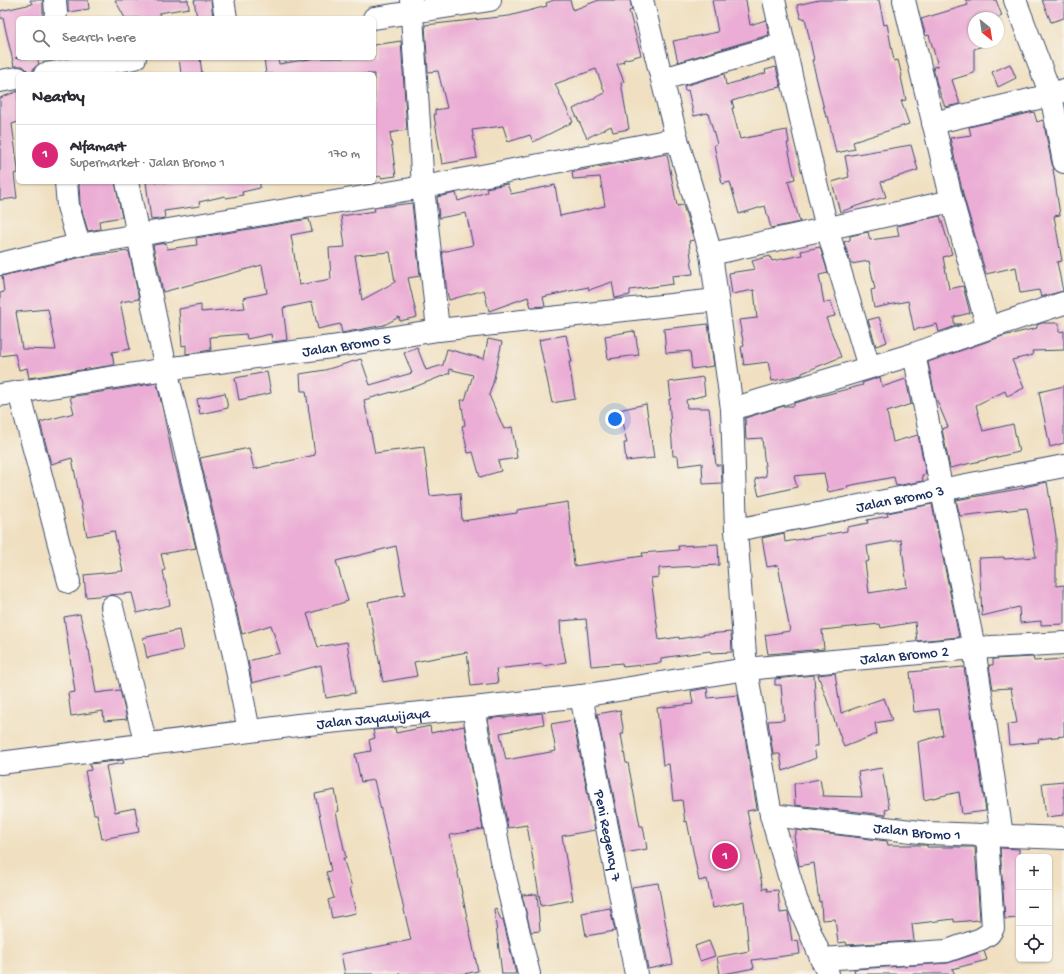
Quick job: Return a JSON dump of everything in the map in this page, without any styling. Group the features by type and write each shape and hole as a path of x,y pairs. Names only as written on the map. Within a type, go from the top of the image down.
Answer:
{"street":[{"path":"55,0 55,16"},
{"path":"223,0 226,16"},
{"path":"376,17 411,6 490,0"},
{"path":"642,0 678,139 711,254 732,410 736,530 746,669 771,815 796,899 823,970 947,951 981,939 989,934 994,928 994,835 974,648 914,354"},
{"path":"774,0 827,228 869,367"},
{"path":"904,0 932,123 952,201 988,328"},
{"path":"1020,2 1057,93 1064,162"},
{"path":"411,6 423,187 438,330"},
{"path":"663,79 784,44"},
{"path":"54,70 104,69 129,60"},
{"path":"0,81 16,78"},
{"path":"932,123 1057,93"},
{"path":"0,264 79,245 423,187 678,139"},
{"path":"66,184 68,206 79,245"},
{"path":"126,184 166,369 233,647 249,731"},
{"path":"711,254 952,201"},
{"name":"Jalan Bromo 5","path":"10,394 166,369 331,347 438,330 717,300"},
{"path":"732,410 914,354 1064,303"},
{"path":"10,394 70,582"},
{"name":"Jalan Bromo 3","path":"736,530 1064,466"},
{"path":"112,607 146,745"},
{"name":"Jalan Bromo 2","path":"746,669 974,648 1064,643"},
{"name":"Jalan Jayawijaya","path":"0,763 298,724 473,708 581,696 746,669"},
{"name":"Peni Regency 7","path":"581,696 636,974"},
{"path":"473,708 501,860 529,974"},
{"name":"Jalan Bromo 1","path":"771,815 929,833 1064,838"}],"building":[{"path":"30,0 43,0 43,16 16,16 16,60 38,60 39,64 33,69 33,72 28,72 23,66 14,66 3,18 0,18 0,11 32,4"},
{"path":"68,0 88,0 89,9 68,12"},
{"path":"115,0 188,0 189,8 159,13 160,16 124,16"},
{"path":"194,0 211,0 213,16 197,16"},
{"path":"554,0 570,0 573,10 599,0 630,0 632,10 629,11 641,55 623,60 624,62 617,64 624,82 621,83 629,129 613,132 611,126 587,138 573,109 605,93 596,69 555,84 573,122 533,142 530,135 508,142 503,126 472,130 477,158 442,164 434,115 435,110 447,108 438,71 428,72 425,25 509,16 547,6 546,3"},
{"path":"712,0 746,0 750,25 766,20 769,35 678,62 673,41 718,32"},
{"path":"819,0 879,0 884,25 887,24 894,61 898,60 902,76 906,100 901,101 909,124 853,142 855,149 836,153 828,116 826,117 812,60 814,60 805,18 801,19 797,5"},
{"path":"966,0 996,0 1000,12 968,12 968,48 977,48 974,49 974,73 952,80 960,104 945,107 937,85 933,67 938,66 929,35 926,36 921,19 968,5"},
{"path":"1042,0 1064,0 1064,18 1051,22"},
{"path":"401,41 407,130 390,133 396,176 381,178 381,176 376,177 376,72 266,72 264,60 278,60 279,64 304,60 376,60 376,45"},
{"path":"179,60 200,60 202,72 181,72"},
{"path":"1010,64 1016,78 998,87 992,72"},
{"path":"776,67 781,87 732,101 734,108 732,108 740,139 787,130 789,143 787,143 795,179 788,181 800,222 771,228 765,206 739,214 730,182 722,184 714,145 717,144 708,113 694,116 688,90 685,91 684,86 724,74 726,85 766,73 765,70"},
{"path":"16,92 16,123 12,124 16,154 16,174 14,174 17,198 0,200 0,98"},
{"path":"1034,112 1037,122 1043,120 1054,169 1060,215 1054,216 1062,261 1057,262 1063,291 1041,297 1039,290 1020,293 1016,267 986,274 964,198 950,138 971,135 969,127"},
{"path":"911,145 918,170 881,182 886,197 840,212 832,182 849,177 845,156"},
{"path":"667,154 677,206 683,205 694,240 689,241 693,274 672,276 673,284 630,290 630,295 615,298 612,282 589,290 588,287 543,297 545,306 531,307 528,297 489,311 484,290 449,300 442,252 473,245 466,213 439,218 437,197 456,193 458,201 487,192 486,188 507,184 511,194 555,185 560,216 605,206 600,177 573,179 572,172"},
{"path":"79,184 115,184 122,217 99,221 100,229 88,231 80,204"},
{"path":"146,184 260,184 260,188 242,192 243,195 226,198 225,196 199,202 200,206 164,211 165,218 151,220"},
{"path":"412,203 420,276 408,278 417,317 400,321 399,317 384,325 342,333 340,324 318,329 312,302 283,308 287,340 272,342 271,334 247,339 246,334 210,337 211,350 186,354 186,345 182,346 179,309 201,305 201,312 245,308 243,298 267,293 262,265 163,292 153,245 166,243 167,249 197,245 196,238 309,219 312,231 291,235 299,285 331,279 329,248 345,247 341,216 375,211 374,208","holes":["390,252 395,282 362,300 355,255"]},
{"path":"940,216 952,254 943,257 949,289 963,286 970,313 954,317 954,324 961,324 939,332 937,324 914,330 908,301 874,308 871,290 875,289 869,261 851,264 844,242 850,240 850,236 868,232 870,240 899,236 897,226"},
{"path":"820,247 828,273 819,275 824,303 831,301 835,316 826,318 841,357 802,373 802,375 772,381 768,362 744,365 741,347 744,346 739,320 757,318 754,290 732,294 729,273 755,269 752,261 770,256 772,261 802,255 801,251"},
{"path":"129,251 139,299 120,302 130,349 112,352 114,365 29,378 27,368 19,370 15,354 0,356 0,293 4,292 2,276 82,257","holes":["48,309 56,350 22,349 16,312"]},
{"path":"879,317 887,342 876,346 868,320"},
{"path":"1042,323 1059,323 1059,332 1064,331 1064,350 1032,351 1033,355 1012,360 1024,388 1007,396 1005,391 976,405 983,431 1013,424 1019,452 950,468 942,429 948,427 935,396 928,362 1003,336 1037,328 1037,325"},
{"path":"708,324 714,366 692,369 690,351 666,353 664,329"},
{"path":"633,331 635,332 639,355 608,359 605,336"},
{"path":"566,335 572,362 569,362 575,399 552,403 539,340"},
{"path":"488,339 502,342 489,395 504,429 512,427 517,458 498,461 501,471 480,477 473,452 468,453 462,426 465,425 461,400 465,400 473,375 449,369 450,373 417,386 364,400 375,453 424,447 430,496 460,493 462,521 517,513 517,510 568,502 574,566 643,556 642,553 679,550 678,546 718,544 719,565 659,568 659,577 651,578 659,640 679,637 679,639 707,634 731,632 732,652 711,653 710,651 661,658 661,663 623,667 622,663 591,666 586,619 560,621 561,637 566,662 543,666 542,664 496,669 498,683 471,686 467,652 414,662 417,676 383,682 368,602 405,595 396,546 336,561 348,601 307,614 318,647 347,642 355,693 326,698 321,665 252,683 248,661 280,653 271,625 242,634 234,595 200,458 249,448 254,469 315,455 306,391 301,391 300,374 325,370 361,359 370,385 412,373 404,353 417,347 426,370 443,365 447,349 484,359"},
{"path":"267,372 271,393 239,400 235,378"},
{"path":"703,377 705,395 686,400 687,408 709,408 716,465 721,465 722,483 703,484 702,463 679,466 678,456 673,456 669,382"},
{"path":"880,377 882,387 906,379 911,404 887,412 893,442 918,435 926,474 922,475 923,481 896,486 894,477 847,486 848,488 828,492 824,473 794,476 797,487 759,496 755,479 766,476 762,438 746,439 745,418 784,406 794,406 794,403 863,385 862,383"},
{"path":"157,383 174,463 196,548 161,554 170,605 137,613 132,593 86,597 84,575 123,571 114,531 87,536 72,458 51,464 40,422 74,413 70,397"},
{"path":"1064,386 1064,443 1050,447 1039,392"},
{"path":"225,393 228,408 200,414 197,399"},
{"path":"646,404 654,458 626,461 624,443 627,443 619,410"},
{"path":"1047,482 1056,536 1056,586 1064,585 1064,624 1041,625 1041,621 1020,623 1019,607 982,616 979,558 1004,557 1004,559 1036,557 1027,508 960,516 956,500 1024,488"},
{"path":"932,504 959,637 917,641 915,622 881,628 880,624 822,630 824,649 768,654 765,635 790,631 778,565 767,567 762,538 784,533 785,542 847,531 847,527 868,523 867,520 888,516 887,513","holes":["901,540 907,587 869,593 865,562 869,561 867,546"]},
{"path":"80,614 89,650 96,693 120,690 127,719 104,721 103,711 71,716 68,693 75,692 64,617"},
{"path":"179,630 183,650 147,658 143,638"},
{"path":"1033,657 1034,661 1064,659 1064,736 1038,739 1039,742 1009,745 1007,724 1017,723 1011,688 993,689 989,665 993,665 993,659"},
{"path":"964,667 986,811 962,814 959,792 924,800 918,742 943,735 939,709 914,712 910,672"},
{"path":"835,673 841,713 884,698 892,720 875,723 877,734 844,747 818,675"},
{"path":"814,675 818,746 814,746 816,758 783,771 780,754 773,754 768,721 784,720 781,685 775,685 775,679"},
{"path":"707,688 708,698 738,695 757,809 747,811 763,889 767,888 767,891 778,890 780,913 788,912 792,941 798,940 800,954 752,960 754,968 724,974 720,974 717,957 749,951 744,901 713,908 707,879 699,881 687,821 685,822 682,800 673,801 669,764 663,765 657,708 693,704 691,691"},
{"path":"620,710 624,734 621,734 626,763 628,763 640,826 643,826 647,849 625,853 597,714"},
{"path":"542,713 544,724 500,733 506,760 556,751 551,724 573,720 595,830 562,836 573,900 541,906 527,825 508,828 488,719"},
{"path":"430,726 431,733 464,726 483,829 450,835 478,971 464,974 345,974 341,954 411,940 374,780 361,782 355,754 371,751 369,740 375,738 373,730 395,728 396,733"},
{"path":"123,760 124,763 106,766 115,812 135,808 139,832 102,839 97,814 94,814 85,771 91,770 90,764"},
{"path":"882,768 889,809 885,810 886,815 795,805 794,784 820,779 823,796 862,797 858,772"},
{"path":"1064,781 1064,815 1046,817 1042,783"},
{"path":"335,790 339,811 336,812 346,858 343,858 352,887 350,888 356,913 332,918 328,900 334,898 326,872 331,871 315,794"},
{"path":"796,830 887,841 888,845 975,847 980,920 954,922 954,919 912,924 914,941 847,945 846,942 838,943 835,919 822,920 821,901 819,902 814,863 799,866 794,835 796,835"},
{"path":"1000,848 1019,849 1019,854 1016,854 1016,918 1005,919"},
{"path":"658,883 673,964 648,969 632,887"},
{"path":"537,894 540,931 531,932 522,895"},
{"path":"496,908 501,920 503,919 516,974 502,974 494,909"},
{"path":"610,908 615,931 586,936 582,913"},
{"path":"709,941 715,956 700,961 695,946"},
{"path":"984,951 987,960 952,969 955,974 855,974 854,969 948,963"}],"place":[{"name":"Alfamart","path":"725,856"}]}
